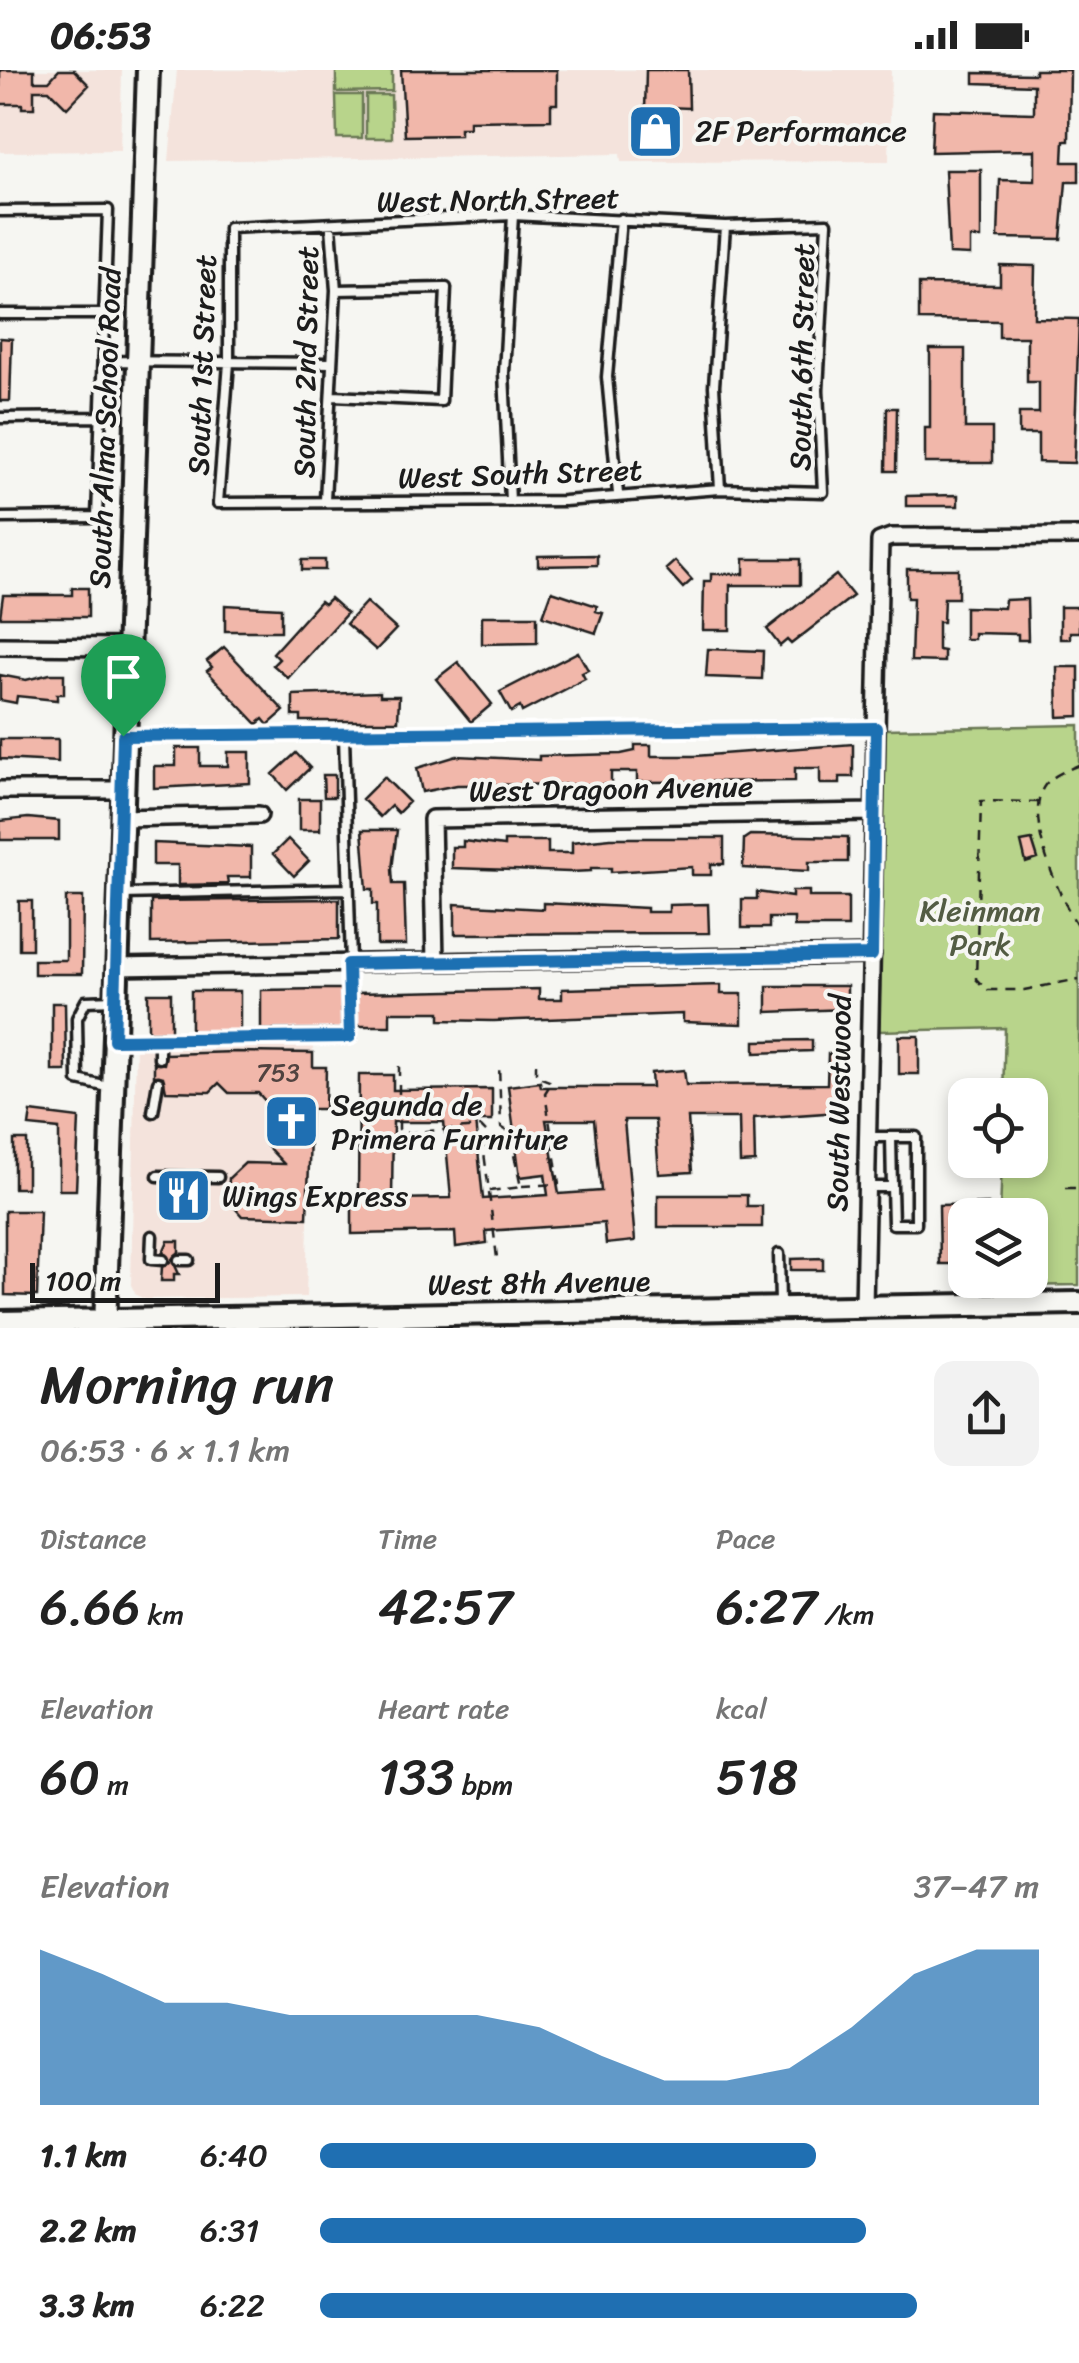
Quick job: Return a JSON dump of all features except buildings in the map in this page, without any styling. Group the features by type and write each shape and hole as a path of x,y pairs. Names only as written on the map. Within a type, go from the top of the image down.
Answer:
{"main road":[{"name":"South Alma School Road","path":"105,1324 148,70"},
{"name":"West 8th Avenue","path":"0,1322 677,1319 780,1308 1079,1302"}],"street":[{"name":"South Westwood","path":"864,1307 880,541 1079,536"},
{"path":"0,646 127,647"},
{"path":"0,790 121,790"},
{"name":"West Dragoon Avenue","path":"435,962 432,819 874,812"},
{"path":"120,818 259,815"},
{"path":"116,967 872,955"}],"lane":[{"path":"0,211 108,210 97,517 0,518"},
{"path":"510,501 504,374 513,216"},
{"name":"West North Street","path":"229,228 513,216 621,218 725,226 827,223"},
{"path":"618,494 607,376 621,218"},
{"name":"South 6th Street","path":"823,492 818,390 827,223"},
{"name":"South 2nd Street","path":"325,500 336,290 331,226"},
{"path":"720,489 714,386 725,226"},
{"name":"South 1st Street","path":"218,503 229,363 229,228"},
{"path":"333,396 441,401 446,288 336,290"},
{"path":"0,314 106,314"},
{"path":"105,361 331,363"},
{"path":"0,418 102,417"},
{"name":"West South Street","path":"218,503 510,501 720,489 823,492"},
{"path":"123,736 876,728"},
{"path":"114,1040 350,1037 344,736"},
{"path":"118,894 348,889"},
{"path":"112,1088 78,1080 76,1018 86,1001 114,1000"},
{"path":"159,1058 160,1039"},
{"path":"153,1112 158,1082"},
{"path":"868,1137 891,1137 916,1137 916,1224 893,1224 891,1137"},
{"path":"158,1176 218,1177"},
{"path":"868,1187 892,1186"},
{"path":"152,1236 151,1259 163,1260"},
{"path":"779,1254 780,1308"},
{"path":"179,1260 189,1260"}],"path":[{"path":"1079,765 1050,780 1039,802 1050,866 1079,928"},
{"path":"1039,802 981,801 976,979 987,990 1079,979"},
{"path":"499,1064 501,1127"},
{"path":"489,1191 559,1184 545,1093 552,1082 536,1076 536,1064"},
{"path":"399,1066 399,1129 403,1133 481,1127 488,1134"},
{"path":"501,1127 509,1132 521,1186"},
{"path":"496,1258 483,1145 488,1134 501,1127"},
{"path":"1065,1188 1079,1188"}],"shaded area":[{"path":"0,70 122,70 120,151 0,152"},
{"path":"177,70 891,70 889,161 621,162 620,154 169,161"},
{"path":"313,1042 306,1297 145,1299 136,1295 131,1285 136,1045"}],"green space":[{"path":"336,70 392,70 392,91 336,92"},
{"path":"336,95 362,95 362,138 337,138"},
{"path":"366,95 391,95 392,138 366,138"},
{"name":"Kleinman Park","path":"1079,725 1079,1285 1048,1285 1048,1198 1001,1198 1001,1178 1048,1178 1048,1078 1004,1078 1005,1028 879,1031 886,729"}],"place":[{"name":"2F Performance","path":"656,131"},
{"name":"Segunda de Primera Furniture","path":"292,1122"},
{"name":"Wings Express","path":"183,1196"}],"route":[{"path":"876,728 872,955 348,964 350,1037 114,1040 123,736 876,728"}]}
